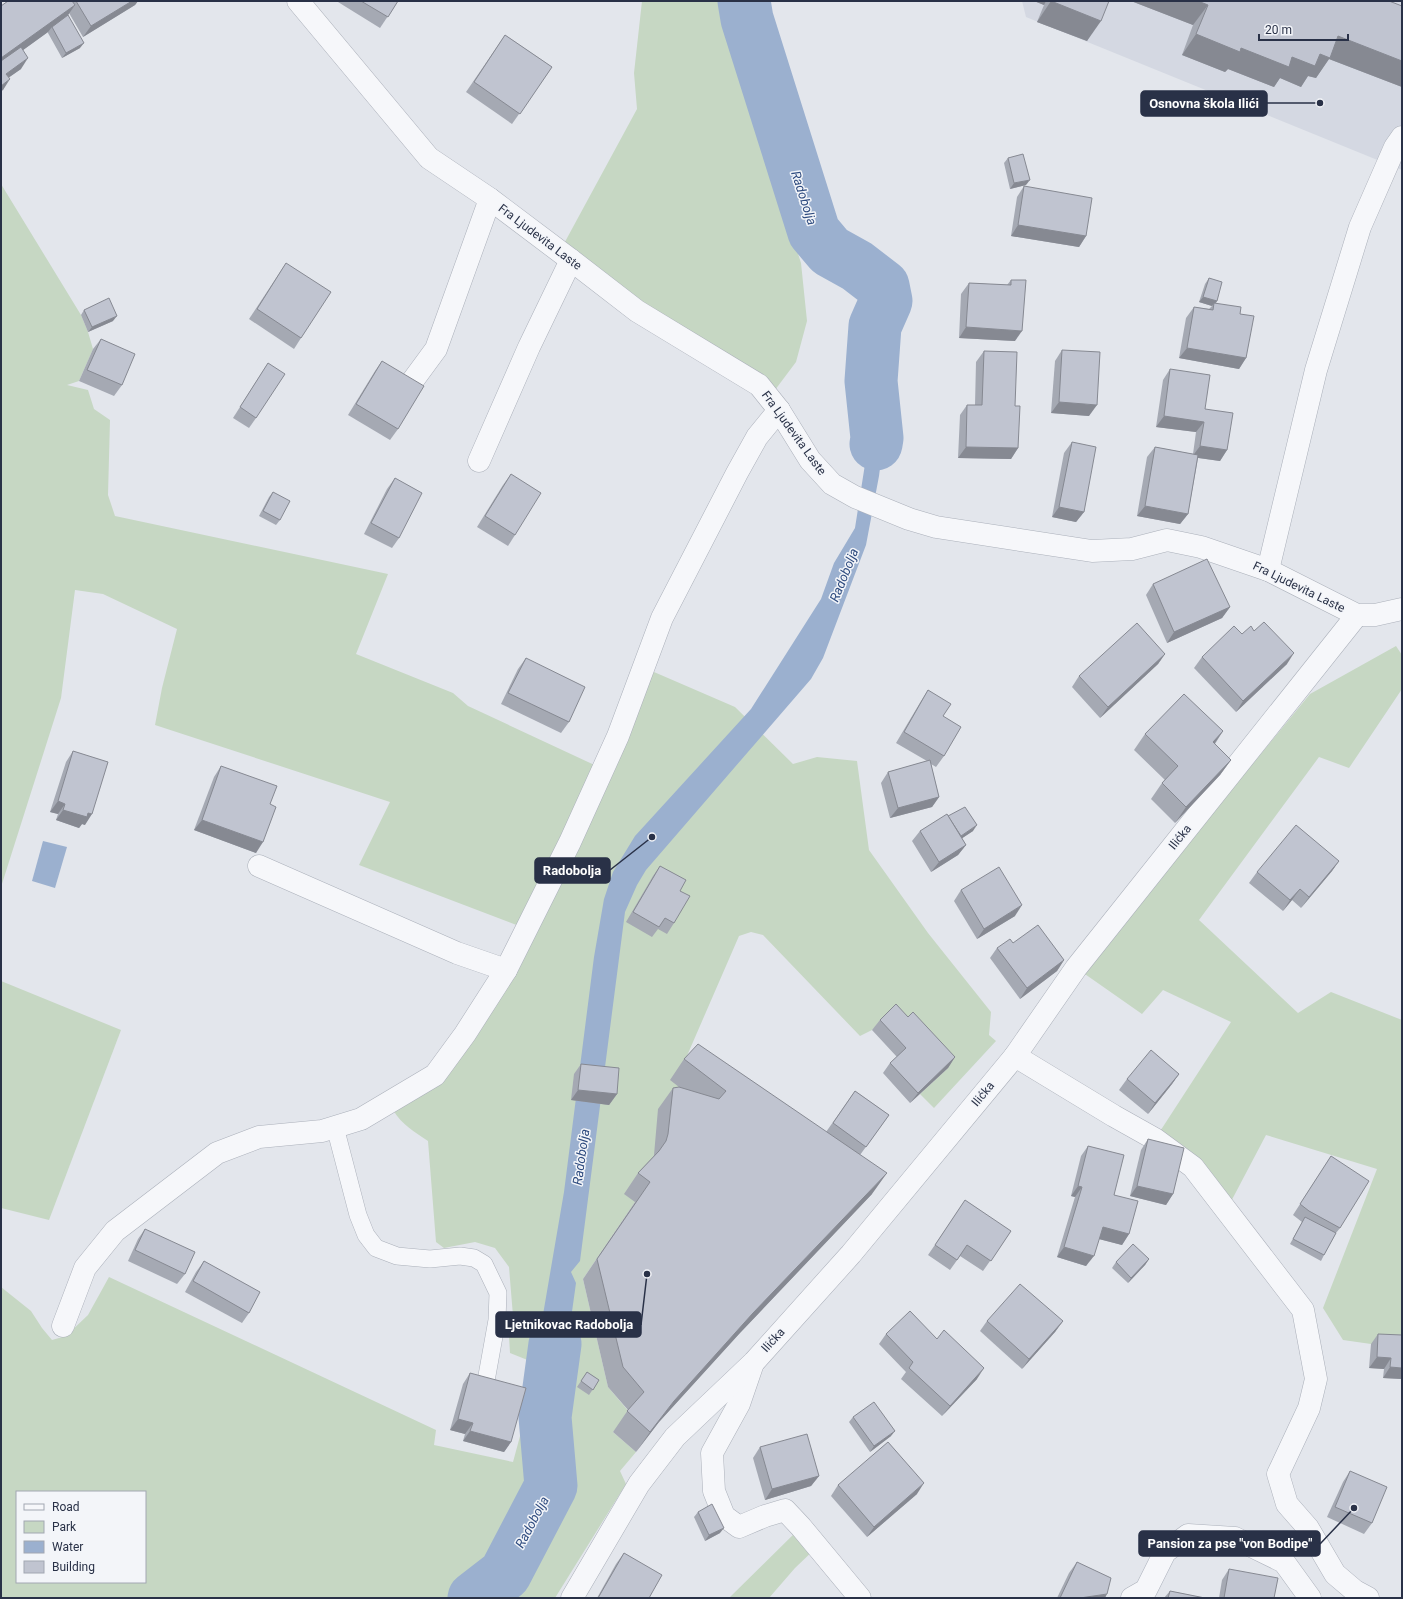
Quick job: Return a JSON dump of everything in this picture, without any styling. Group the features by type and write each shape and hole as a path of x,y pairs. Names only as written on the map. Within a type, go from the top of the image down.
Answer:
{"street":[{"name":"Fra Ljudevita Laste","path":"298,1 429,158 490,199 637,311 759,385 779,410 810,460 832,484 855,497 909,519 936,527 1092,551 1132,549 1167,540 1200,547 1268,570 1357,615"},
{"path":"1268,570 1316,370 1360,227 1395,147 1402,138"},
{"path":"400,398 436,350 490,199"},
{"path":"479,461 529,347 571,260"},
{"path":"63,1326 85,1268 115,1231 217,1153 259,1137 322,1131 361,1119 435,1075 465,1034 506,970 570,842 618,736 662,618 736,473 757,437 779,410"},
{"path":"1357,615 1375,615 1402,609"},
{"name":"Ilićka","path":"572,1598 639,1484 675,1437 754,1362 851,1254 1015,1056 1076,968 1357,615"},
{"path":"259,866 456,953 506,970"},
{"path":"1015,1056 1155,1139 1193,1168 1303,1310 1316,1379 1309,1408 1278,1474 1287,1504 1308,1528 1335,1574 1355,1591 1368,1598"},
{"path":"754,1362 739,1404 712,1453 714,1491 724,1516 739,1527 784,1510 801,1527 860,1598"},
{"path":"1132,1598 1146,1590 1166,1552 1188,1535 1235,1538 1284,1562 1310,1598"}],"lane":[{"path":"335,1127 358,1215 366,1235 376,1248 397,1256 430,1259 460,1256 474,1258 484,1264 498,1293 497,1320 486,1381"}],"shaded area":[{"path":"1022,1 1402,1 1402,170 1026,17"}],"green space":[{"path":"642,1 725,1 747,97 801,263 807,321 796,362 769,398 560,251 637,109 634,73"},
{"path":"1,184 81,315 88,332 93,349 79,381 67,385 88,390 94,409 110,420 108,495 115,516 388,574 356,654 453,693 468,706 603,769 654,672 735,707 793,764 817,757 857,761 869,850 928,933 991,1012 989,1035 996,1041 934,1108 920,1094 948,1068 889,1015 872,1030 860,1036 763,935 751,932 739,936 683,1065 712,1112 654,1155 635,1202 583,1279 608,1387 630,1413 613,1432 636,1452 620,1471 626,1484 555,1598 1,1598 1,1287 31,1311 52,1340 66,1336 88,1315 109,1277 436,1430 434,1445 513,1462 526,1414 535,1363 510,1353 509,1336 513,1316 509,1267 495,1248 475,1242 444,1248 436,1242 428,1141 405,1124 393,1110 409,1099 527,929 359,865 390,802 155,725 162,688 177,629 103,594 75,590 61,698 1,887"},
{"path":"1396,646 1402,655 1402,689 1349,768 1319,757 1199,920 1298,1013 1331,992 1402,1020 1402,1346 1343,1340 1323,1308 1377,1169 1266,1135 1226,1211 1155,1139 1231,1022 1163,990 1142,1014 1082,972 1310,694"},
{"path":"1,981 121,1030 49,1220 1,1208"},
{"path":"801,1527 817,1547 795,1568 769,1598 729,1598"}],"water":[{"path":"885,370 888,404 879,476 866,545 823,658 811,679 646,870 637,885 625,912 580,1261 571,1272 576,1283 557,1419 526,1414 564,1192 594,957 604,899 613,872 635,836 751,709 821,599 834,563 855,528 868,445 867,438 859,436 859,373"},
{"path":"43,841 67,847 55,888 32,881"}],"building":[{"path":"8,1 72,1 75,5 1,58 1,6"},
{"path":"76,1 132,1 91,26"},
{"path":"361,1 398,1 388,17"},
{"path":"1051,1 1109,1 1101,21"},
{"path":"1198,1 1389,1 1402,6 1402,61 1338,36 1330,58 1320,54 1315,66 1292,57 1289,67 1241,48 1240,52 1196,34 1208,5"},
{"path":"68,15 84,43 66,53 52,27"},
{"path":"505,35 552,67 520,114 474,82"},
{"path":"21,47 28,58 6,74 10,79 1,86 1,61"},
{"path":"1023,154 1030,180 1014,183 1008,158"},
{"path":"1024,186 1092,198 1086,236 1018,225"},
{"path":"286,263 331,292 301,338 257,309"},
{"path":"1209,278 1222,282 1217,301 1203,297"},
{"path":"1011,280 1026,280 1022,331 966,327 969,283 1011,285"},
{"path":"109,298 117,316 92,327 84,310"},
{"path":"1214,303 1241,307 1240,314 1254,316 1246,358 1187,348 1194,307 1213,310"},
{"path":"101,339 135,354 122,385 87,370"},
{"path":"1062,350 1100,352 1097,405 1059,402"},
{"path":"984,351 1017,352 1015,406 1020,406 1018,448 966,447 967,405 982,405"},
{"path":"382,361 424,386 398,429 356,404"},
{"path":"268,363 285,374 256,418 240,407"},
{"path":"1170,369 1210,375 1205,409 1233,413 1227,450 1200,446 1204,422 1164,416"},
{"path":"1072,442 1096,447 1084,512 1059,507"},
{"path":"1155,447 1198,455 1188,514 1145,506"},
{"path":"511,474 541,493 515,535 485,516"},
{"path":"395,478 422,493 399,538 371,523"},
{"path":"273,492 290,501 280,520 263,511"},
{"path":"1207,559 1230,607 1174,632 1153,584"},
{"path":"1264,622 1294,653 1243,701 1202,657 1234,626 1242,634 1251,626 1254,631"},
{"path":"1137,623 1165,654 1108,707 1079,676"},
{"path":"526,658 585,687 569,722 508,693"},
{"path":"928,690 951,704 943,716 961,727 944,756 904,732"},
{"path":"1184,694 1223,731 1213,742 1231,760 1186,807 1162,783 1178,766 1145,734"},
{"path":"73,751 108,762 92,814 88,813 87,817 63,810 65,804 58,801"},
{"path":"930,760 939,797 898,808 888,772"},
{"path":"221,766 277,786 270,804 276,807 263,842 202,820"},
{"path":"965,807 977,825 961,836 948,816"},
{"path":"947,814 966,845 939,862 920,831"},
{"path":"1296,825 1339,861 1309,897 1300,889 1290,900 1257,872"},
{"path":"660,866 686,880 680,891 690,896 674,923 665,918 659,927 633,912"},
{"path":"999,867 1022,905 984,929 961,890"},
{"path":"1038,925 1064,960 1027,988 997,948 1010,939 1013,943"},
{"path":"896,1004 908,1017 913,1012 955,1057 918,1093 890,1063 906,1048 880,1020"},
{"path":"698,1044 887,1173 753,1313 674,1401 650,1432 627,1411 644,1392 623,1367 597,1259 650,1182 638,1173 659,1151 666,1141 673,1088 679,1087 719,1099 726,1091 684,1059"},
{"path":"1151,1050 1179,1074 1155,1103 1127,1079"},
{"path":"581,1064 619,1068 617,1094 578,1090"},
{"path":"855,1091 889,1115 866,1147 833,1123"},
{"path":"1148,1139 1184,1148 1173,1194 1137,1186"},
{"path":"1088,1146 1124,1155 1114,1195 1138,1201 1129,1234 1103,1227 1094,1256 1064,1247 1082,1187 1078,1186"},
{"path":"1331,1156 1369,1181 1340,1228 1309,1211 1300,1204"},
{"path":"965,1200 1011,1231 991,1261 967,1245 957,1260 935,1245"},
{"path":"1305,1217 1336,1233 1324,1255 1293,1239"},
{"path":"145,1229 195,1252 185,1274 135,1250"},
{"path":"1133,1244 1149,1259 1131,1278 1116,1262"},
{"path":"204,1261 260,1292 249,1313 193,1281"},
{"path":"1020,1284 1063,1321 1029,1359 987,1321"},
{"path":"910,1311 937,1339 944,1330 984,1368 950,1406 909,1368 913,1362 886,1334"},
{"path":"1378,1334 1402,1335 1402,1368 1390,1367 1391,1358 1377,1357"},
{"path":"587,1372 599,1380 593,1390 581,1381"},
{"path":"470,1373 526,1388 511,1442 470,1431 473,1423 458,1419"},
{"path":"874,1402 895,1431 874,1446 853,1417"},
{"path":"807,1434 819,1476 772,1489 760,1447"},
{"path":"888,1442 924,1483 874,1527 838,1485"},
{"path":"1350,1471 1387,1487 1372,1523 1335,1507"},
{"path":"712,1504 724,1528 709,1535 698,1512"},
{"path":"624,1553 662,1575 649,1598 598,1598"},
{"path":"1077,1562 1111,1578 1107,1594 1080,1598 1060,1598"},
{"path":"1229,1569 1278,1578 1274,1598 1224,1598"},
{"path":"1170,1591 1205,1598 1168,1598"}],"waterway":[{"name":"Radobolja","path":"744,1 747,19 814,232 830,251 857,266 883,286 886,301 875,326 871,381 877,438 876,444"},
{"name":"Radobolja","path":"474,1598 505,1574 551,1486 545,1417 555,1344"}],"place":[{"name":"Osnovna škola Ilići","path":"1320,103"},
{"name":"Radobolja","path":"652,837"},
{"name":"Ljetnikovac Radobolja","path":"647,1274"},
{"name":"Pansion za pse \"von Bodipe\"","path":"1354,1508"}]}
